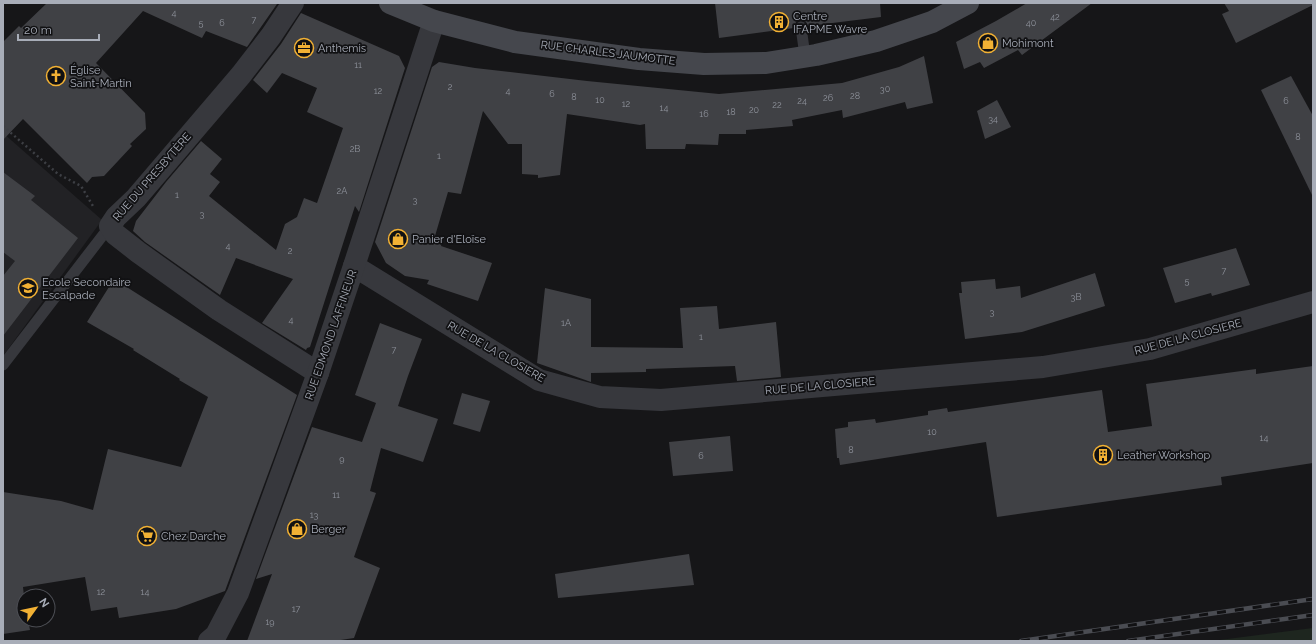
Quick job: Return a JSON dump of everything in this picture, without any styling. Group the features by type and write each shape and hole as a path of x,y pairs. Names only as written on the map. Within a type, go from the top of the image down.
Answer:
{"main road":[{"name":"RUE CHARLES JAUMOTTE","path":"390,3 434,21 515,42 639,59 704,64 766,63 876,41 932,22 968,3"}],"street":[{"name":"RUE DU PRESBYTÈRE","path":"293,3 271,36 241,75 136,198 116,217 110,226 115,234 138,252 219,310 318,373"},
{"name":"RUE EDMOND LAFFINEUR","path":"209,641 216,636 238,593 318,373 434,21"},
{"name":"RUE DE LA CLOSIERE","path":"354,266 539,380 600,397 654,399 1043,367 1150,349 1313,302"}],"lane":[{"path":"801,27 805,56"},
{"path":"3,365 110,226"}],"path":[{"path":"3,126 58,174 81,186 94,208"}],"shaded area":[{"name":"Ecole Secondaire Escalpade","path":"3,133 102,220 3,356"},
{"path":"1313,628 1313,641 1212,641"}],"building":[{"name":"Église Saint-Martin","path":"47,3 277,4 247,47 206,31 202,38 143,11 96,63 145,113 146,129 130,144 132,146 104,176 92,177 87,183 23,119 3,140 3,42 19,26 21,28"},
{"name":"Centre IFAPME Wavre","path":"715,3 880,3 881,17 808,26 806,22 800,20 796,22 794,28 719,38"},
{"path":"1027,3 1092,3 1022,55 1018,50 984,68 980,62 964,69 956,42"},
{"path":"1224,3 1313,3 1313,5 1236,43 1222,14 1229,11"},
{"path":"301,13 399,56 405,68 359,212 355,206 310,347 306,350 262,323 293,279 236,258 220,295 145,242 133,231 136,221 166,182 201,141 222,159 210,174 220,182 209,196 276,250 285,224 297,217 304,198 317,203 343,128 307,112 317,88 282,73 267,93 253,80 281,44"},
{"path":"924,56 933,103 907,109 905,102 843,118 842,110 792,120 793,126 746,130 746,134 719,134 718,145 686,144 685,149 646,149 645,124 640,125 567,114 560,175 538,178 538,175 522,174 522,144 508,144 483,111 461,194 448,192 435,236 443,238 441,246 492,263 478,301 427,284 429,280 405,276 386,263 375,242 432,67 439,62 475,68 587,81 719,94 842,83 899,67"},
{"path":"1291,76 1313,116 1313,197 1261,90"},
{"path":"997,100 1011,127 985,139 977,111"},
{"path":"3,172 35,196 31,200 78,238 3,336 3,276 15,261 3,252"},
{"path":"1236,248 1250,285 1212,296 1211,293 1175,303 1163,268"},
{"path":"1095,273 1105,306 1022,332 965,339 959,293 962,293 961,282 995,279 996,289 1020,286 1021,298"},
{"path":"114,279 297,395 225,591 176,609 119,618 117,607 91,611 85,577 16,588 16,628 30,628 30,630 3,634 3,492 61,501 93,510 108,449 181,467 208,397 179,380 180,379 133,350 134,349 87,322"},
{"path":"545,288 591,299 591,347 683,348 680,308 717,306 719,329 776,322 781,377 737,381 735,366 646,369 646,372 591,373 591,382 537,363"},
{"path":"380,323 422,339 398,406 438,419 423,462 381,448 370,491 376,493 354,557 380,568 354,638 334,641 247,641 272,574 256,579 312,427 362,442 376,403 355,395"},
{"name":"Leather Workshop","path":"1313,366 1313,463 1221,477 1222,485 997,517 986,442 840,465 839,458 837,458 835,429 848,427 848,422 875,419 876,423 928,415 928,411 947,408 948,412 1102,390 1108,432 1152,426 1146,384 1256,369 1256,374"},
{"path":"462,393 490,401 480,432 453,424"},
{"path":"730,436 733,471 673,476 669,442"},
{"path":"689,554 694,585 558,598 555,574"}],"railway":[{"path":"1021,641 1313,599"},
{"path":"1128,641 1313,615"}],"place":[{"name":"Centre IFAPME Wavre","path":"779,22"},
{"name":"Mohimont","path":"988,43"},
{"name":"Anthemis","path":"304,48"},
{"name":"Église Saint-Martin","path":"56,76"},
{"name":"Panier d'Eloïse","path":"398,239"},
{"name":"Ecole Secondaire Escalpade","path":"28,288"},
{"name":"Leather Workshop","path":"1103,455"},
{"name":"Berger","path":"297,529"},
{"name":"Chez Darche","path":"147,536"}]}
